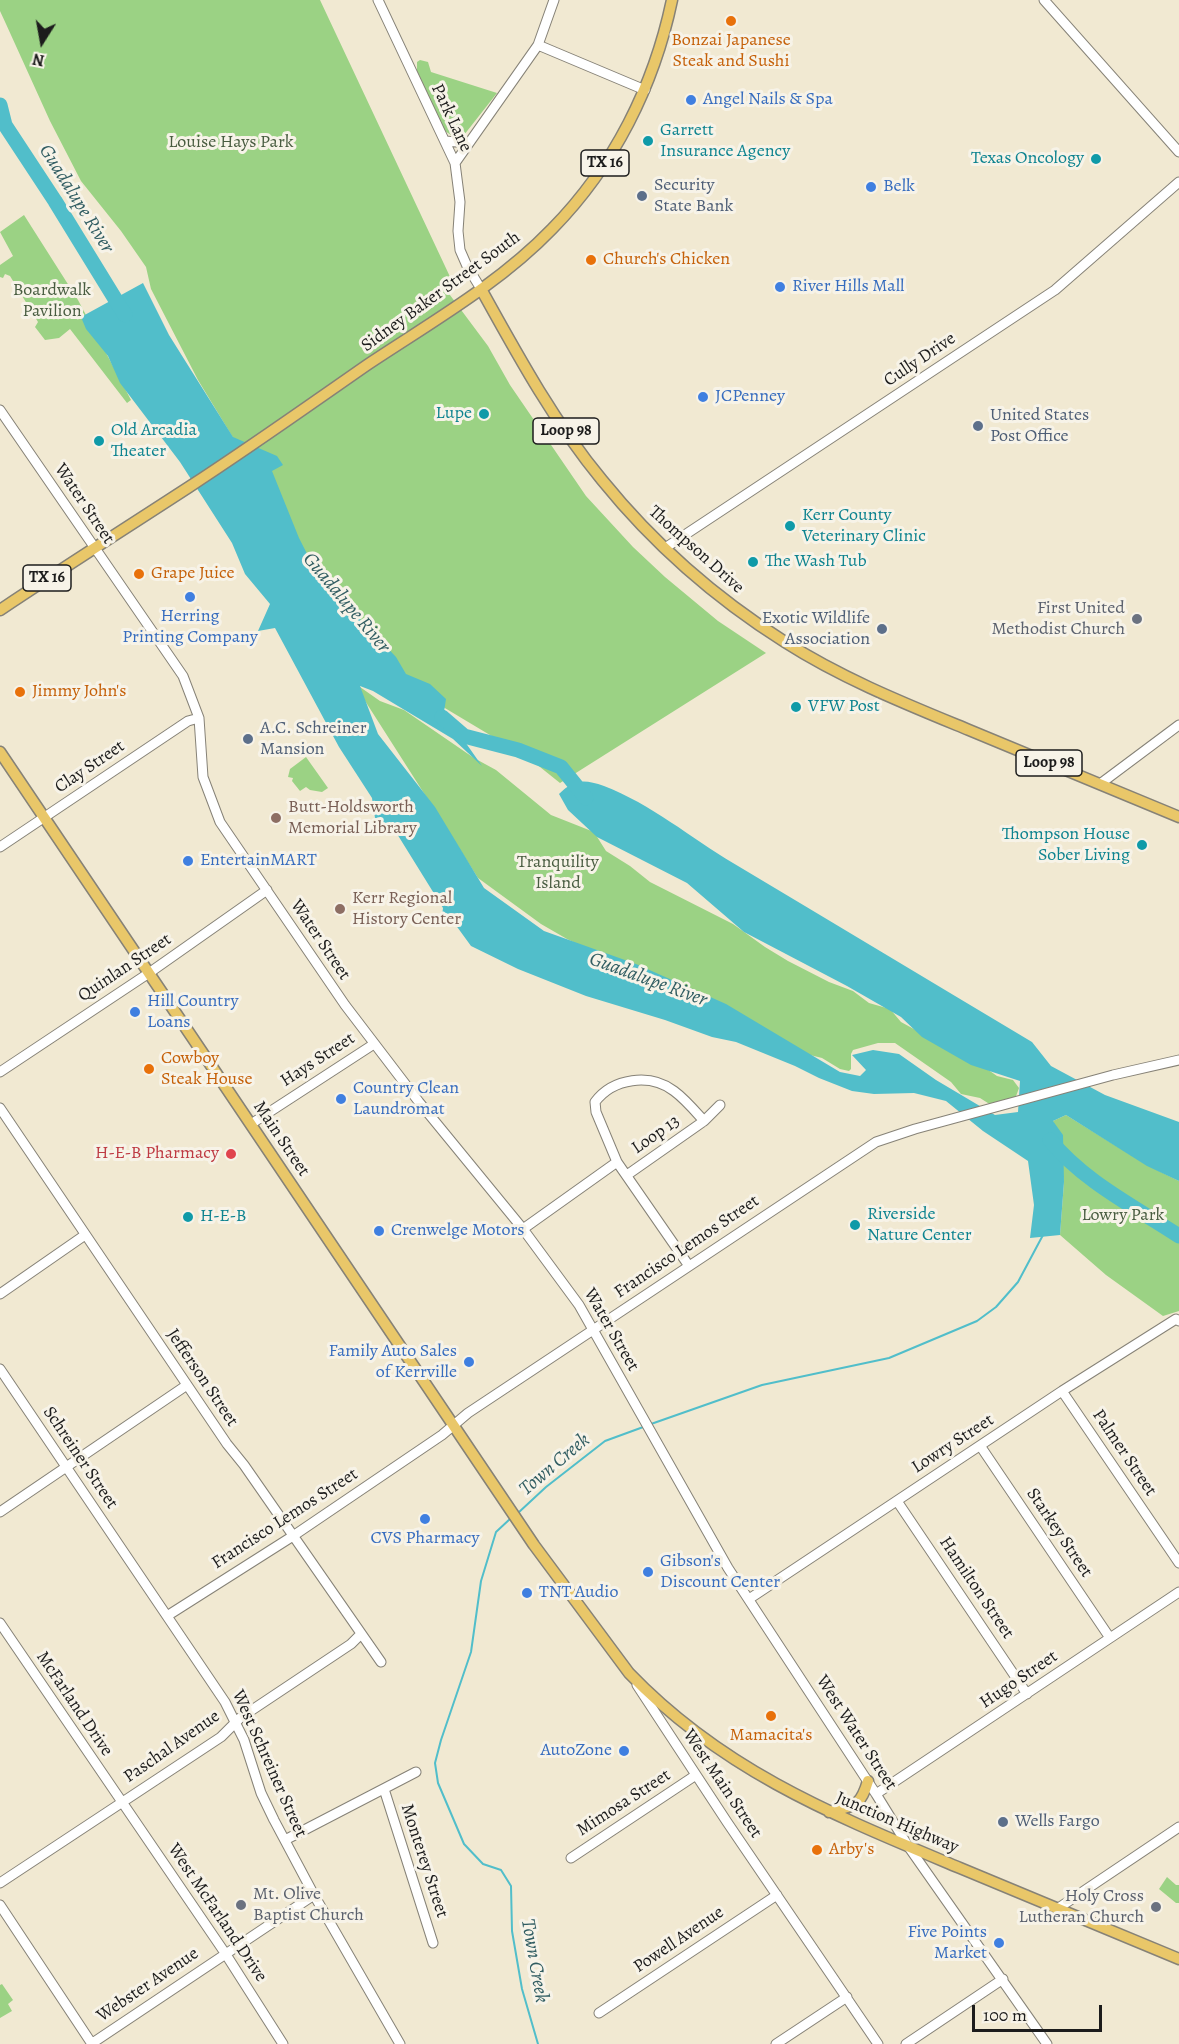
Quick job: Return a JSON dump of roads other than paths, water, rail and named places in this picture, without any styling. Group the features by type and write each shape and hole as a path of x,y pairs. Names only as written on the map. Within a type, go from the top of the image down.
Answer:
{"main road":[{"name":"Sidney Baker Street South","path":"95,547 190,486 481,289 536,244 574,204 622,135 645,90 662,46 672,0"},
{"name":"Thompson Drive","path":"481,289 521,361 568,434 609,489 665,548 718,594 763,627 837,671 905,704 1179,817"},
{"name":"TX 16","path":"0,610 95,547"},
{"name":"Main Street","path":"0,752 534,1545"},
{"name":"West Main Street","path":"534,1545 629,1673"},
{"name":"Junction Highway","path":"629,1673 693,1729 737,1762 782,1788 829,1812 1179,1959"},
{"path":"829,1812 854,1805 863,1798 868,1781"}],"street":[{"name":"Park Lane","path":"378,0 455,163 460,202 458,231 460,249 481,289"},
{"path":"455,163 538,45 554,0"},
{"path":"1044,0 1179,152"},
{"path":"538,45 645,90"},
{"path":"445,141 469,143"},
{"name":"Cully Drive","path":"665,548 1055,290 1179,182"},
{"name":"Water Street","path":"0,410 183,676 199,718 202,777 220,822 374,1044 523,1229 579,1305 669,1461"},
{"name":"Clay Street","path":"0,847 188,721 199,718"},
{"path":"1100,784 1179,725"},
{"name":"Quinlan Street","path":"0,1072 149,973 267,890"},
{"name":"Hays Street","path":"251,1124 374,1044"},
{"name":"Francisco Lemos Street","path":"167,1616 293,1536 468,1413 876,1142 900,1133 1102,1078 1179,1060"},
{"name":"Loop 13","path":"617,1162 596,1112 595,1102 618,1083 635,1080 666,1086 704,1121"},
{"name":"Loop 13","path":"627,1175 704,1121 720,1106"},
{"name":"Jefferson Street","path":"0,1108 187,1385 381,1662"},
{"path":"523,1229 617,1162 688,1266"},
{"path":"0,1293 85,1235"},
{"name":"Lowry Street","path":"749,1599 981,1447 1062,1391 1178,1320"},
{"name":"Schreiner Street","path":"0,1369 133,1566"},
{"path":"0,1512 187,1385"},
{"name":"Palmer Street","path":"1062,1391 1179,1563"},
{"name":"Starkey Street","path":"981,1447 1110,1638"},
{"name":"West Water Street","path":"669,1461 728,1568 908,1846 1047,2044"},
{"name":"Hamilton Street","path":"897,1501 1027,1694"},
{"name":"West Schreiner Street","path":"133,1566 225,1702 249,1753 261,1793 285,1840 400,2044"},
{"name":"Hugo Street","path":"876,1794 1179,1592"},
{"name":"McFarland Drive","path":"0,1623 121,1803"},
{"name":"Paschal Avenue","path":"0,1884 221,1737 236,1722 361,1635"},
{"name":"West Main Street","path":"629,1673 878,2044"},
{"path":"285,1840 416,1772"},
{"name":"Mimosa Street","path":"570,1858 696,1775"},
{"name":"Monterey Street","path":"384,1789 433,1943"},
{"name":"West McFarland Drive","path":"121,1803 225,1953 283,2044"},
{"path":"1057,1909 1179,1827"},
{"name":"Webster Avenue","path":"92,2044 314,1895"},
{"name":"Powell Avenue","path":"599,2013 777,1895"},
{"path":"0,1905 92,2044"},
{"path":"906,2044 1003,1979"},
{"path":"776,2044 846,1997"}],"water":[{"path":"143,283 169,335 233,437 277,456 283,465 272,471 299,538 326,591 359,618 396,657 406,674 430,684 446,699 444,712 482,766 453,739 373,691 360,686 378,734 435,807 484,888 544,931 636,964 726,1004 840,1072 860,1076 866,1070 852,1055 873,1050 899,1054 936,1080 995,1115 1018,1112 1020,1081 971,1065 922,1037 901,1017 744,932 687,883 597,837 568,810 559,794 570,785 580,782 591,782 621,793 733,863 1032,1042 1051,1066 1105,1095 1179,1122 1179,1181 1147,1166 1066,1115 1053,1121 1063,1135 1064,1182 1060,1235 1030,1238 1034,1205 1028,1161 983,1131 946,1101 914,1093 874,1094 852,1091 736,1042 712,1037 586,996 518,969 471,946 455,924 442,916 443,908 394,829 375,818 372,798 339,747 275,628 258,631 270,604 245,574 232,543 180,462 120,383 108,356 86,329 81,317"}],"waterway":[{"name":"Guadalupe River","path":"0,105 5,125 125,315"},
{"name":"Guadalupe River","path":"442,717 464,736 518,750 561,767 586,798"},
{"name":"Guadalupe River","path":"1050,1140 1063,1155 1094,1181 1179,1236"},
{"name":"Town Creek","path":"651,1424 762,1385 889,1358 977,1321 996,1307 1018,1282 1043,1235"},
{"name":"Town Creek","path":"518,1513 546,1487 605,1441 646,1426"},
{"name":"Town Creek","path":"511,1518 496,1532 481,1581 471,1652 435,1763 438,1783 464,1844 483,1864 501,1870 511,1886 512,1931 522,1989 538,2044"}],"place":[{"name":"Bonzai Japanese Steak and Sushi","path":"731,21"},
{"name":"Angel Nails & Spa","path":"691,100"},
{"name":"Garrett Insurance Agency","path":"648,141"},
{"name":"Texas Oncology","path":"1096,159"},
{"name":"Belk","path":"871,187"},
{"name":"Security State Bank","path":"642,196"},
{"name":"Church's Chicken","path":"591,260"},
{"name":"River Hills Mall","path":"780,287"},
{"name":"JCPenney","path":"703,397"},
{"name":"Lupe","path":"484,414"},
{"name":"United States Post Office","path":"978,426"},
{"name":"Old Arcadia Theater","path":"99,441"},
{"name":"Kerr County Veterinary Clinic","path":"790,526"},
{"name":"The Wash Tub","path":"753,562"},
{"name":"Grape Juice","path":"139,574"},
{"name":"Herring Printing Company","path":"190,597"},
{"name":"First United Methodist Church","path":"1137,619"},
{"name":"Exotic Wildlife Association","path":"882,629"},
{"name":"Jimmy John's","path":"20,692"},
{"name":"VFW Post","path":"796,707"},
{"name":"A.C. Schreiner Mansion","path":"248,739"},
{"name":"Butt-Holdsworth Memorial Library","path":"276,818"},
{"name":"Thompson House Sober Living","path":"1142,845"},
{"name":"EntertainMART","path":"188,861"},
{"name":"Kerr Regional History Center","path":"340,909"},
{"name":"Hill Country Loans","path":"135,1012"},
{"name":"Cowboy Steak House","path":"149,1069"},
{"name":"Country Clean Laundromat","path":"341,1099"},
{"name":"H-E-B Pharmacy","path":"231,1154"},
{"name":"H-E-B","path":"188,1217"},
{"name":"Riverside Nature Center","path":"855,1225"},
{"name":"Crenwelge Motors","path":"379,1231"},
{"name":"Family Auto Sales of Kerrville","path":"469,1362"},
{"name":"CVS Pharmacy","path":"425,1519"},
{"name":"Gibson's Discount Center","path":"648,1572"},
{"name":"TNT Audio","path":"527,1593"},
{"name":"Mamacita's","path":"771,1716"},
{"name":"AutoZone","path":"624,1751"},
{"name":"Wells Fargo","path":"1003,1822"},
{"name":"Arby's","path":"817,1850"},
{"name":"Mt. Olive Baptist Church","path":"241,1905"},
{"name":"Holy Cross Lutheran Church","path":"1156,1907"},
{"name":"Five Points Market","path":"999,1943"}],"park label":[{"name":"Louise Hays Park","path":"231,143"},
{"name":"Boardwalk Pavilion","path":"52,301"},
{"name":"Tranquility Island","path":"558,873"},
{"name":"Lowry Park","path":"1123,1216"}]}
